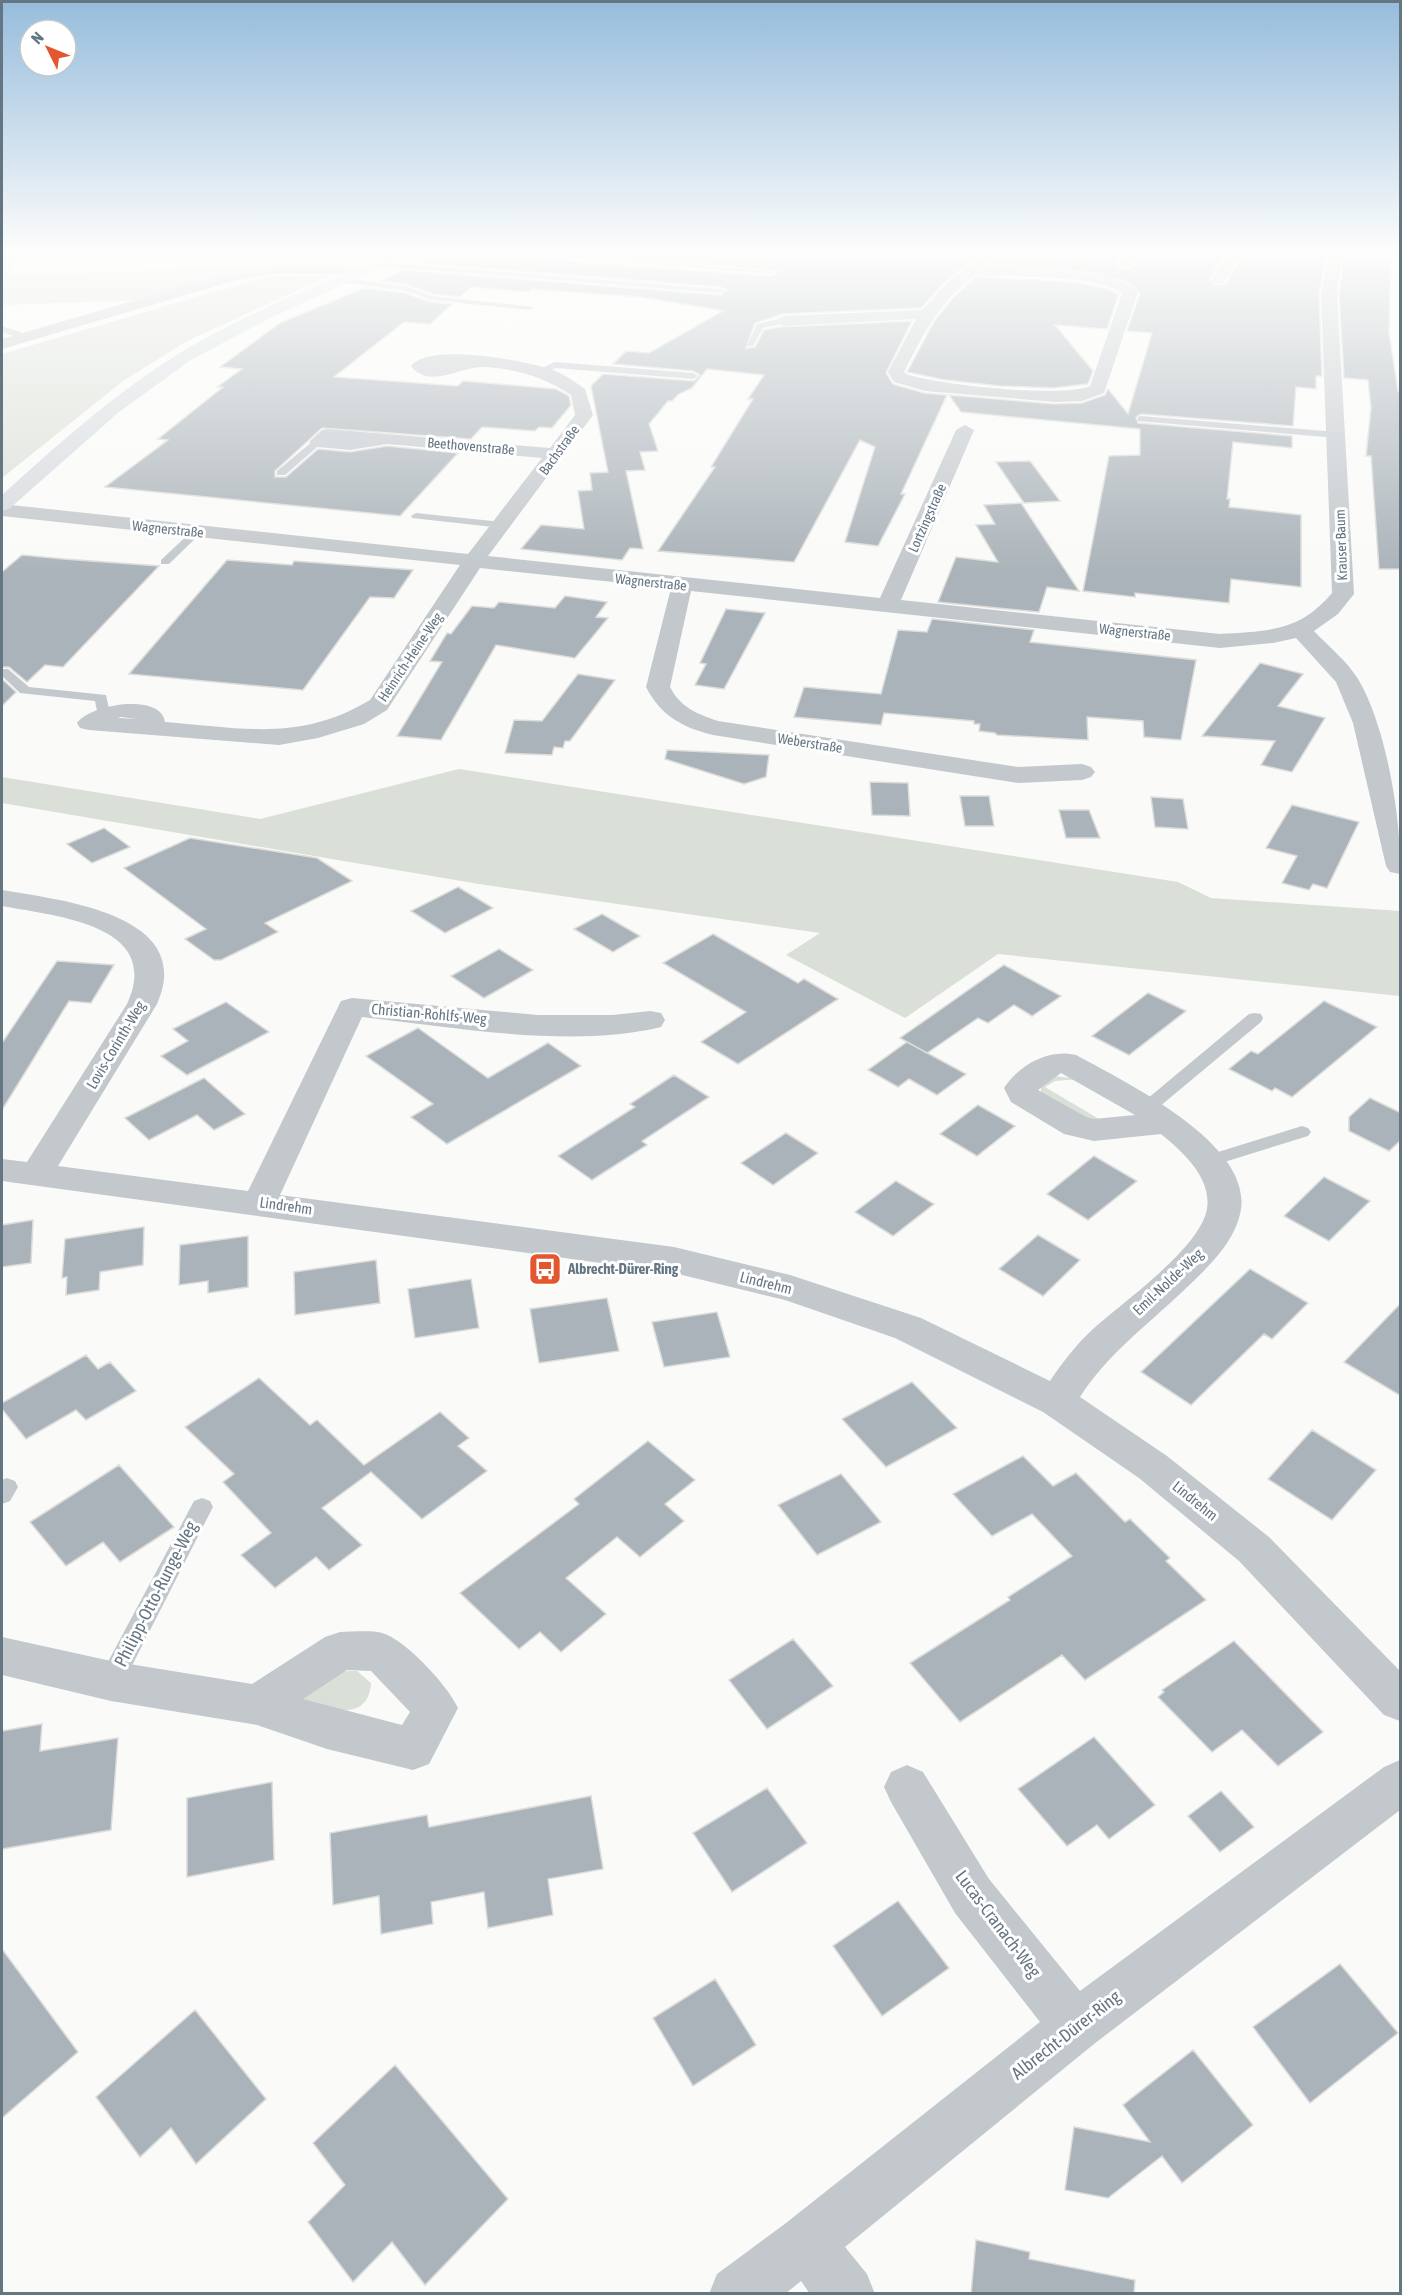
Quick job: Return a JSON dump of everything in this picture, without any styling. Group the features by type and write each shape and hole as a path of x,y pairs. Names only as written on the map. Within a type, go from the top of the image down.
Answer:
{"main road":[{"path":"2,506 126,399 182,359"}],"street":[{"path":"903,359 896,372 900,378 925,386 1044,396 1082,396 1098,389 1108,359"},
{"name":"Krauser Baum","path":"1301,631 1328,614 1343,594 1333,359"},
{"name":"Bachstraße","path":"473,363 515,366 563,381 579,393 584,416 473,562"},
{"name":"Lortzingstraße","path":"888,605 965,430"},
{"name":"Beethovenstraße","path":"318,442 328,434 556,454"},
{"name":"Wagnerstraße","path":"2,510 682,585 1220,641 1301,631"},
{"name":"Heinrich-Heine-Weg","path":"103,713 89,723 279,738 318,731 356,719 379,705 473,562"},
{"name":"Weberstraße","path":"682,585 658,687 665,703 682,717 713,728 1018,775 1082,772"},
{"path":"1301,631 1347,680 1361,712 1401,866"},
{"name":"Lovis-Corinth-Weg","path":"2,898 90,916 125,930 145,952 151,978 142,1004 19,1172"},
{"name":"Christian-Rohlfs-Weg","path":"259,1203 351,1007 553,1025 607,1026 650,1020"},
{"name":"Emil-Nolde-Weg","path":"1056,1401 1089,1355 1209,1244 1224,1210 1222,1190 1208,1161 1158,1115 1108,1091 1065,1062 1054,1062 1020,1088 1022,1095 1076,1126 1094,1130 1158,1115"},
{"name":"Lindrehm","path":"19,1172 674,1260 790,1288 908,1328 1056,1401 1153,1467 1254,1549 1401,1701"},
{"name":"Philipp-Otto-Runge-Weg","path":"2,1656 111,1681 257,1705"},
{"name":"Albrecht-Dürer-Ring","path":"736,2294 806,2242 1076,2026 1401,1782"},
{"name":"Lucas-Cranach-Weg","path":"907,1787 972,1896 1076,2026"},
{"path":"806,2242 847,2294"}],"lane":[{"path":"538,372 555,365 693,376"},
{"path":"1141,419 1337,435"},
{"path":"281,473 318,442"},
{"path":"416,516 502,525"},
{"path":"165,562 197,532"},
{"path":"4,672 25,690 101,698 103,713"},
{"path":"1158,1115 1256,1018"},
{"path":"1208,1161 1302,1132"},
{"name":"Philipp-Otto-Runge-Weg","path":"111,1681 202,1507"}],"shaded area":[{"path":"2,359 158,359 123,381 2,478"},
{"path":"459,769 1178,882 1211,898 1400,911 1400,996 998,954 905,1018 786,955 820,933 479,884 2,803 2,777 260,819"},
{"path":"1054,1076 1079,1079 1055,1081 1045,1087 1099,1119 1095,1123 1041,1094 1041,1087"},
{"path":"357,1671 371,1683 368,1696 362,1705 343,1710 297,1700 333,1674"}],"building":[{"path":"231,359 357,359 334,377 458,386 463,381 556,389 569,396 571,405 552,428 539,427 535,431 482,427 471,439 322,428 275,471 275,477 286,477 318,449 350,452 387,446 458,453 400,516 105,487 168,440 158,439 223,387 217,387 242,369 220,367"},
{"path":"618,359 893,359 886,373 893,384 924,393 947,395 901,494 905,494 878,546 845,542 875,447 860,440 794,562 658,551 715,467 711,467 753,399 748,399 764,375 707,369 692,388 679,394 672,401 668,401 649,424 658,451 640,452 645,470 626,471 643,549 630,548 622,560 521,549 541,525 584,529 578,491 592,490 590,473 608,472 591,386 603,374 694,381 700,375 693,371 613,364"},
{"path":"914,359 1083,359 1093,371 1088,384 1054,388 1000,386 945,380 907,372"},
{"path":"1144,359 1321,359 1322,376 1316,376 1316,389 1296,387 1293,426 1141,414 1136,417 1138,423 1292,436 1292,448 1233,442 1227,499 1230,499 1229,507 1301,515 1301,587 1231,579 1229,603 1135,593 1135,597 1083,591 1109,456 1140,455 1140,429 961,412 949,395 1055,404 1082,403 1105,395 1108,389 1128,414"},
{"path":"1343,359 1393,359 1398,391 1401,391 1401,569 1379,569 1371,456 1366,456 1371,408 1368,380 1344,378"},
{"path":"1030,461 1060,501 1024,503 996,462"},
{"path":"1021,503 1079,591 1047,587 1039,612 938,602 956,557 998,562 976,525 995,524 984,505"},
{"path":"22,555 159,566 63,667 45,665 27,682 9,667 2,667 2,572"},
{"path":"227,560 292,565 294,561 413,570 394,598 370,597 303,690 129,674"},
{"path":"565,596 607,602 596,617 608,618 575,658 496,645 441,740 397,736 442,662 430,661 447,633 451,634 472,606 494,608 499,602 555,608"},
{"path":"726,609 765,613 724,689 695,685 706,664 700,663"},
{"path":"932,619 1034,630 1030,642 1196,660 1181,740 1144,737 1143,721 1087,717 1088,740 997,735 979,731 980,724 974,724 974,721 884,713 881,725 794,717 804,687 881,694 898,630 927,632"},
{"path":"1260,663 1303,674 1278,706 1325,718 1292,772 1261,765 1275,741 1202,736"},
{"path":"578,674 615,680 570,741 565,741 563,748 554,747 552,755 505,753 514,720 542,721"},
{"path":"2,679 16,692 2,706"},
{"path":"667,750 769,755 766,777 744,784 665,759"},
{"path":"870,782 908,783 910,816 872,815"},
{"path":"960,796 989,796 994,826 965,826"},
{"path":"1151,797 1183,799 1188,829 1155,827"},
{"path":"1292,805 1359,822 1327,888 1313,884 1309,890 1282,883 1297,856 1266,848"},
{"path":"1059,810 1089,810 1100,838 1066,838"},
{"path":"104,828 130,847 92,863 67,844"},
{"path":"190,838 317,858 352,881 265,923 278,932 221,960 214,960 185,939 206,929 124,868"},
{"path":"458,887 493,908 445,933 411,911"},
{"path":"602,914 640,936 613,952 574,929"},
{"path":"713,934 798,983 804,979 838,999 738,1064 701,1042 746,1012 663,963"},
{"path":"499,949 533,970 484,998 451,976"},
{"path":"57,961 114,965 91,1003 69,1001 2,1110 2,1043"},
{"path":"1004,965 1061,996 1032,1016 1014,1005 988,1023 978,1018 927,1053 900,1038"},
{"path":"1148,993 1186,1011 1129,1055 1092,1036"},
{"path":"1324,1001 1377,1027 1292,1097 1275,1088 1272,1091 1229,1069 1251,1051 1258,1054"},
{"path":"226,1002 269,1032 187,1075 161,1056 188,1041 173,1029"},
{"path":"418,1028 488,1078 548,1043 581,1066 447,1144 411,1117 433,1104 366,1056"},
{"path":"907,1042 966,1074 937,1095 909,1079 898,1087 868,1070"},
{"path":"674,1075 709,1097 642,1141 647,1145 592,1180 558,1156 635,1107 630,1104"},
{"path":"204,1078 245,1114 214,1130 197,1115 149,1140 125,1118"},
{"path":"1370,1098 1401,1113 1401,1140 1389,1151 1349,1131 1349,1117"},
{"path":"978,1105 1015,1126 977,1156 940,1134"},
{"path":"786,1133 818,1153 773,1185 741,1163"},
{"path":"1094,1156 1137,1181 1088,1220 1047,1194"},
{"path":"1324,1177 1370,1201 1329,1241 1284,1216"},
{"path":"896,1181 934,1204 893,1236 855,1212"},
{"path":"33,1220 31,1263 2,1267 2,1225"},
{"path":"144,1227 143,1265 100,1272 99,1290 66,1295 67,1277 62,1278 65,1239"},
{"path":"1038,1235 1080,1260 1043,1296 999,1269"},
{"path":"248,1236 248,1287 208,1293 208,1281 179,1285 180,1245"},
{"path":"376,1260 380,1303 295,1315 294,1272"},
{"path":"1250,1269 1308,1303 1272,1339 1264,1334 1191,1405 1141,1372"},
{"path":"471,1279 479,1328 415,1338 408,1289"},
{"path":"607,1298 619,1351 539,1363 530,1309"},
{"path":"1401,1303 1401,1396 1344,1362"},
{"path":"717,1312 730,1357 664,1367 652,1322"},
{"path":"86,1355 98,1369 110,1362 136,1391 86,1420 76,1410 26,1439 2,1409 2,1403"},
{"path":"259,1378 310,1425 317,1420 364,1465 440,1412 469,1438 458,1446 487,1471 422,1519 371,1472 322,1508 362,1545 329,1570 316,1557 275,1588 241,1555 271,1533 223,1482 234,1474 185,1427"},
{"path":"912,1382 957,1428 886,1467 842,1419"},
{"path":"1312,1430 1376,1470 1332,1520 1268,1479"},
{"path":"648,1441 695,1480 665,1504 684,1521 640,1557 617,1537 566,1578 606,1614 561,1652 540,1632 519,1649 460,1593 579,1504 574,1499"},
{"path":"1023,1456 1053,1486 1076,1473 1125,1522 1130,1519 1170,1558 1166,1561 1206,1600 1085,1680 1062,1655 960,1722 910,1663 1010,1600 1008,1597 1072,1556 1032,1514 992,1536 953,1494"},
{"path":"119,1465 174,1527 120,1562 103,1542 66,1566 30,1522"},
{"path":"841,1474 881,1522 817,1555 778,1505"},
{"path":"793,1639 833,1686 767,1729 729,1680"},
{"path":"1234,1641 1323,1732 1278,1766 1242,1730 1212,1752 1158,1697 1164,1692 1162,1690"},
{"path":"42,1724 40,1751 118,1738 111,1830 2,1849 2,1731"},
{"path":"1094,1737 1155,1805 1109,1839 1097,1825 1067,1846 1018,1789"},
{"path":"272,1782 274,1860 187,1877 187,1798"},
{"path":"767,1788 807,1843 732,1892 693,1833"},
{"path":"1221,1791 1254,1827 1220,1852 1188,1816"},
{"path":"591,1796 603,1869 548,1879 553,1915 488,1928 484,1892 431,1902 433,1924 381,1934 379,1896 333,1905 330,1833 427,1815 429,1827"},
{"path":"898,1901 949,1968 882,2016 833,1946"},
{"path":"2,1949 78,2052 2,2118"},
{"path":"1340,1964 1398,2033 1310,2103 1253,2027"},
{"path":"715,1979 756,2045 693,2086 653,2018"},
{"path":"195,2010 266,2099 196,2164 171,2128 140,2157 96,2097"},
{"path":"1193,2050 1253,2125 1182,2183 1162,2156 1108,2198 1065,2190 1074,2127 1150,2142 1123,2105"},
{"path":"395,2065 508,2199 425,2285 392,2242 353,2282 308,2222 345,2185 313,2143"},
{"path":"976,2240 1030,2252 1029,2259 1135,2280 1134,2294 971,2294"}],"place":[{"name":"Albrecht-Dürer-Ring","path":"545,1269"}]}
